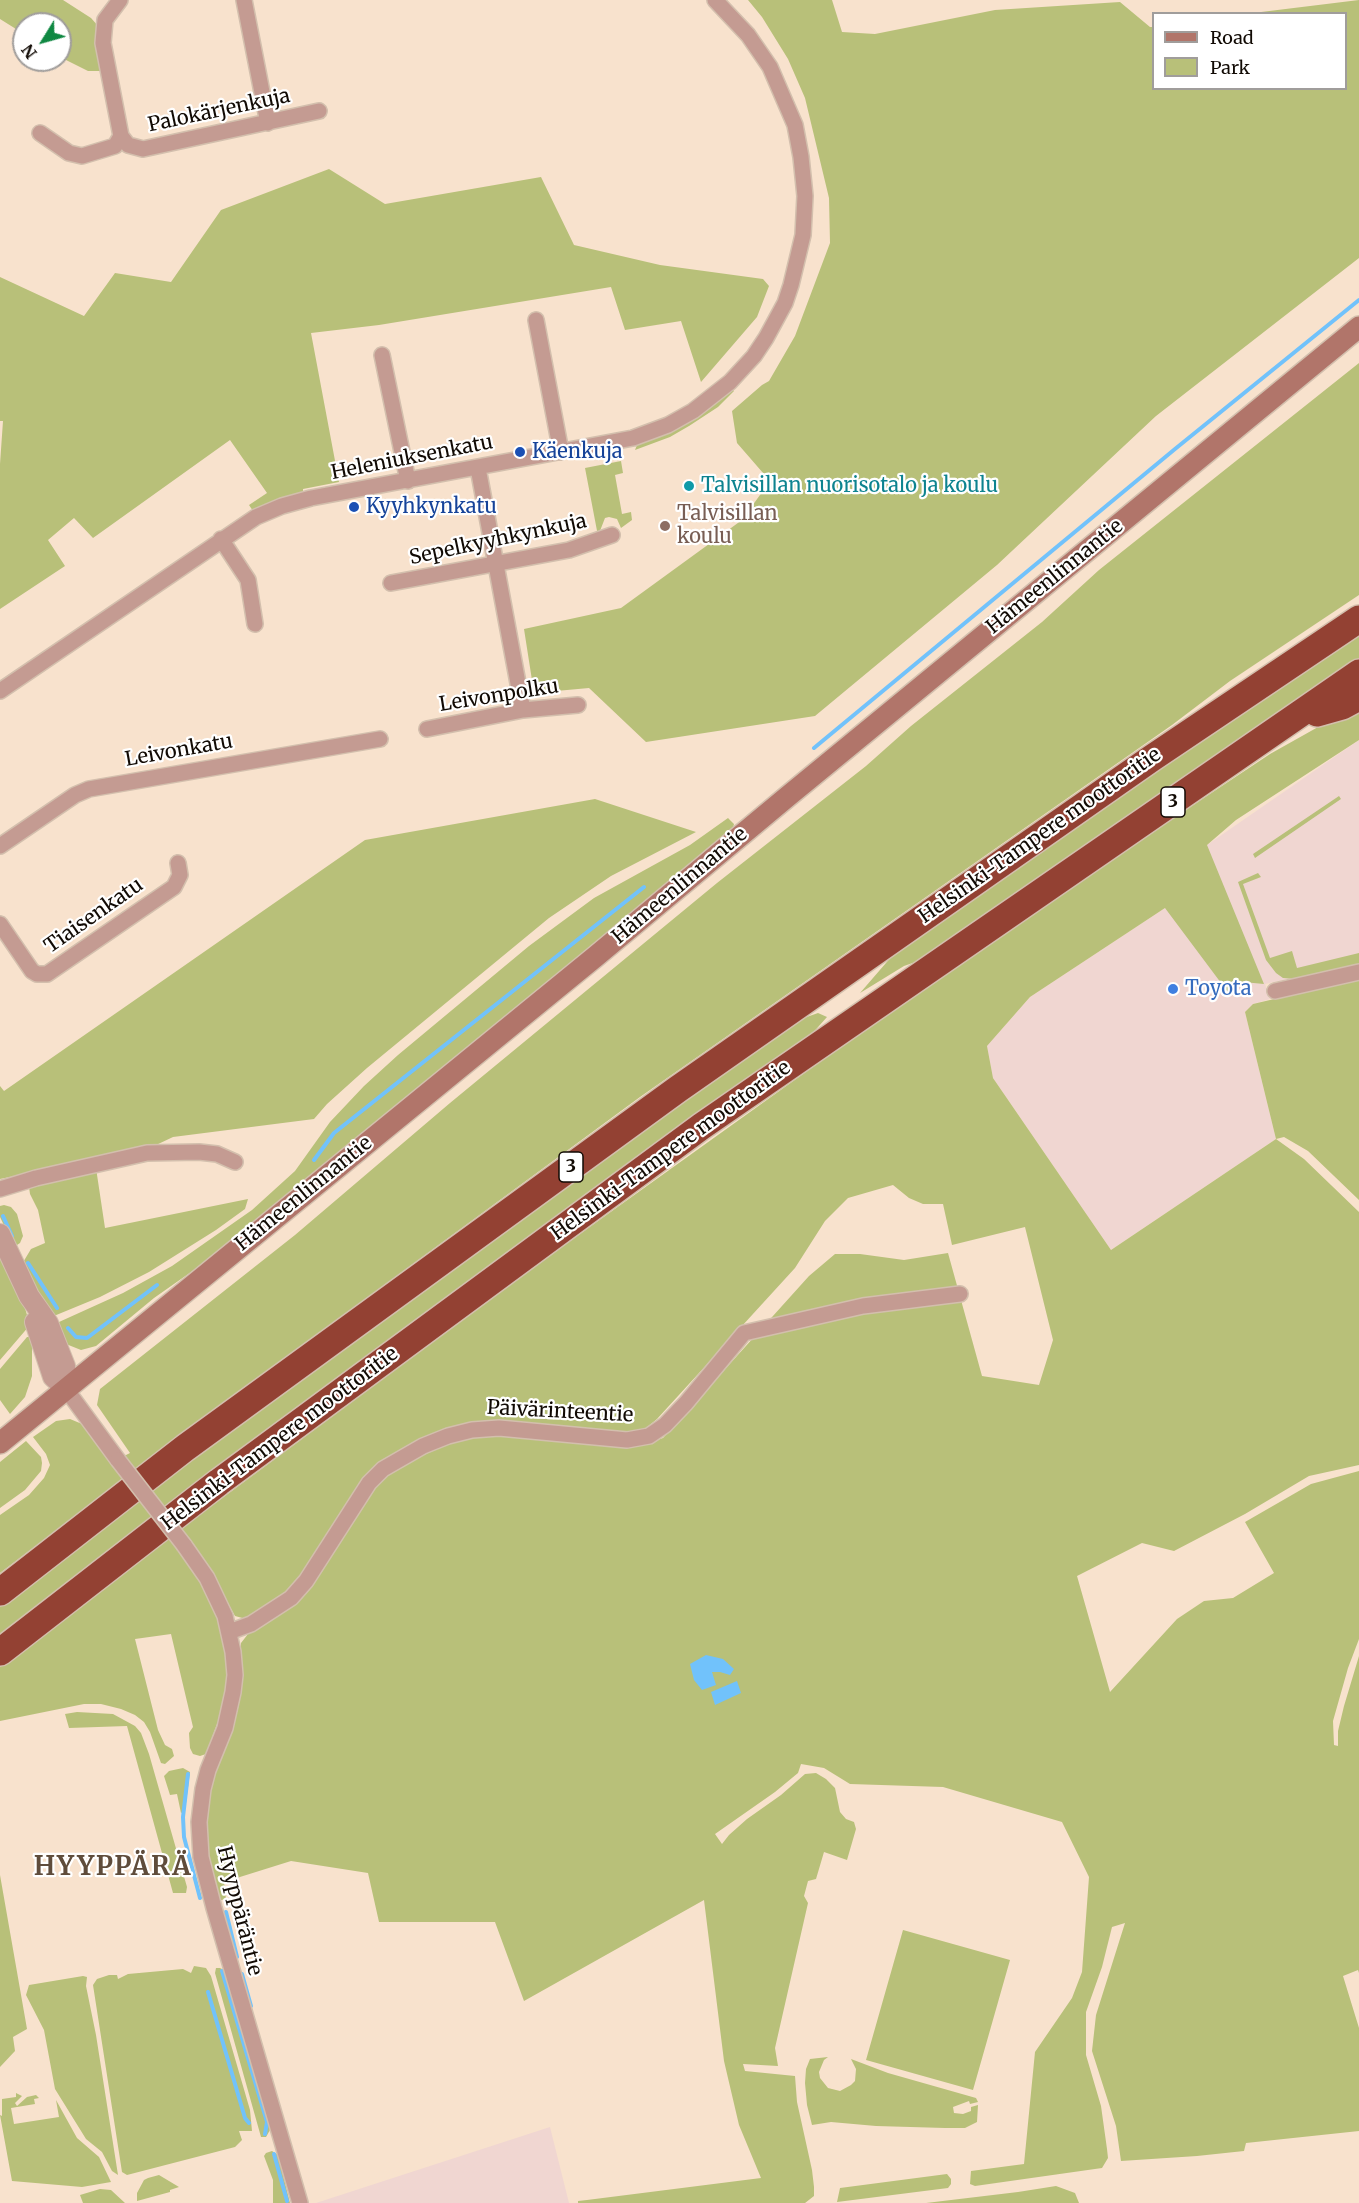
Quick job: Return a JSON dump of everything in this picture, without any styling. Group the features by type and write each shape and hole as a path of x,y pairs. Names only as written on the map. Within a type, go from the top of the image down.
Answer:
{"highway":[{"name":"Helsinki-Tampere moottoritie","path":"0,1592 185,1448 678,1089 1152,758 1359,620"},
{"name":"Helsinki-Tampere moottoritie","path":"0,1652 219,1482 693,1133 1359,673"},
{"path":"1290,721 1342,706 1359,697"}],"main road":[{"name":"Hämeenlinnantie","path":"0,1443 595,957 787,796 1359,327"}],"street":[{"path":"120,0 105,20 103,29 124,140"},
{"path":"244,0 268,123"},
{"name":"Heleniuksenkatu","path":"0,691 255,517 311,498 624,440 668,425 706,402 730,382 754,356 776,322 791,285 803,235 805,196 795,125 778,85 760,51 715,0"},
{"name":"Palokärjenkuja","path":"40,133 69,153 82,156 115,147 124,140 143,149 319,111"},
{"path":"536,320 561,452"},
{"path":"382,355 408,481"},
{"path":"478,468 523,710"},
{"name":"Sepelkyyhkynkuja","path":"391,583 569,550 612,535"},
{"path":"220,539 248,580 255,624"},
{"name":"Leivonpolku","path":"428,729 523,710 578,705"},
{"name":"Leivonkatu","path":"0,846 75,795 89,789 380,739"},
{"name":"Tiaisenkatu","path":"0,924 32,971 37,974 47,974 174,886 180,875 178,863"},
{"path":"1275,991 1359,972"},
{"path":"0,1189 36,1178 147,1153 200,1152 217,1154 235,1162"},
{"path":"0,1234 29,1296 48,1323 65,1366 66,1389"},
{"name":"Päivärinteentie","path":"229,1632 251,1624 291,1598 306,1581 354,1503 369,1483 383,1469 423,1446 472,1430 499,1428 627,1440 649,1436 665,1425 686,1403 744,1333 863,1306 960,1294"},
{"name":"Hyyppäräntie","path":"66,1389 184,1545 215,1593 225,1616 234,1664 233,1692 225,1728 208,1770 203,1790 199,1822 201,1857 213,1908 300,2203"}],"shaded area":[{"path":"1359,740 1359,964 1265,984 1270,999 1253,1004 1245,1012 1276,1139 1111,1250 993,1078 987,1046 1030,997 1165,908 1207,845"},
{"path":"550,2127 569,2203 316,2203"}],"green space":[{"path":"0,0 63,0 91,18 99,27 102,71 88,71 72,63 72,12 12,12 12,26 0,19"},
{"path":"748,0 832,0 842,32 875,34 995,10 1120,2 1152,27 1152,90 1347,90 1347,12 1261,12 1359,0 1359,258 1156,416 997,565 815,716 646,742 589,688 534,693 524,629 621,608 742,520 770,481 737,443 732,411 769,381 795,336 830,243 829,198 805,98 788,59 762,17"},
{"path":"329,169 385,204 541,177 574,245 660,265 763,279 769,286 757,317 701,382 681,321 625,330 611,287 379,325 311,333 339,482 303,489 303,494 285,498 253,511 249,505 267,493 230,440 93,538 74,518 48,540 65,566 0,609 0,464 3,421 0,421 0,277 84,316 115,273 171,282 221,210"},
{"path":"1359,363 1359,595 1230,681 1172,725 640,1097 251,1383 0,1573 0,1515 29,1495 44,1478 50,1465 46,1454 33,1437 56,1421 70,1419 82,1424 90,1433 124,1456 130,1453 97,1405 100,1389 295,1235 450,1103 717,883 866,766 911,726 1042,622 1099,570"},
{"path":"732,389 734,391 718,407 689,426 670,437 635,450 637,445 668,433 702,414"},
{"path":"621,461 623,473 615,475 622,514 631,512 632,520 621,528 617,519 605,518 598,536 585,468"},
{"path":"1359,630 1359,661 924,959 904,966 860,993 905,941"},
{"path":"1359,704 1359,740 1236,820 1207,845 1264,984 1243,982 1230,995 1165,908 1030,997 987,1046 993,1078 1111,1250 1276,1139 1304,1159 1359,1212 1359,1465 1309,1476 1245,1514 1174,1551 1142,1543 1077,1576 1110,1692 1177,1619 1204,1601 1233,1598 1274,1573 1245,1522 1311,1484 1359,1471 1359,1639 1333,1721 1334,1745 1338,1746 1338,1731 1359,1656 1359,1973 1358,1970 1343,1976 1359,2028 1359,2131 1246,2143 1244,2151 1121,2161 1116,2126 1092,2051 1096,2015 1125,1923 1112,1927 1102,1967 1086,2012 1086,2055 1101,2106 1108,2158 1102,2168 975,2186 970,2184 971,2171 1024,2164 1035,2052 1072,1998 1082,1972 1089,1877 1062,1822 943,1787 850,1784 824,1768 801,1764 798,1773 775,1792 715,1834 722,1844 747,1819 781,1795 805,1774 816,1773 835,1788 840,1812 846,1819 854,1822 856,1829 847,1860 824,1852 816,1879 808,1881 804,1896 808,1903 775,2048 778,2066 743,2064 745,2071 795,2076 797,2102 814,2187 814,2196 805,2203 578,2203 578,2201 761,2178 739,2125 724,2061 704,1900 524,2001 495,1922 379,1922 368,1873 291,1861 224,1882 226,1899 217,1901 206,1848 206,1824 212,1781 233,1729 239,1704 241,1643 248,1634 293,1600 355,1507 384,1476 453,1442 479,1435 641,1445 663,1438 809,1276 835,1254 860,1254 904,1260 948,1253 982,1376 1039,1385 1053,1340 1025,1227 952,1245 943,1204 923,1204 909,1198 893,1185 848,1198 825,1221 795,1268 657,1419 640,1433 627,1434 492,1423 385,1464 289,1594 246,1619 235,1616 214,1577 203,1583 220,1623 228,1677 224,1705 206,1754 200,1756 193,1754 190,1748 189,1733 193,1727 171,1634 135,1639 158,1730 165,1745 172,1749 174,1756 165,1764 161,1763 144,1722 121,1709 101,1704 84,1704 0,1721 0,1667 194,1519 520,1277 902,1003 1034,911 1270,754"},
{"path":"1339,796 1341,799 1255,858 1253,854"},
{"path":"595,799 696,832 611,876 549,918 367,1068 314,1119 173,1137 154,1146 0,1179 0,1086 4,1091 365,840"},
{"path":"728,818 734,824 726,835 211,1258 154,1298 96,1346 81,1350 66,1344 55,1327 59,1322 123,1293 172,1266 252,1210 295,1171 330,1122 364,1086 529,946 594,898 690,845"},
{"path":"1258,873 1261,877 1243,884 1270,958 1292,951 1297,968 1359,953 1359,964 1294,979 1283,978 1276,973 1266,960 1238,882"},
{"path":"1359,979 1359,1200 1308,1151 1284,1137 1276,1139 1245,1012 1253,1004"},
{"path":"818,1013 827,1017 802,1045 0,1637 0,1604 184,1463 787,1024"},
{"path":"96,1168 105,1228 248,1199 245,1209 149,1272 100,1297 49,1318 22,1264 31,1249 45,1243 38,1210 29,1187"},
{"path":"0,1206 11,1207 17,1214 23,1236 17,1245 13,1244 0,1217"},
{"path":"0,1249 19,1288 30,1325 0,1360"},
{"path":"27,1337 32,1337 32,1376 25,1397 10,1414 0,1400 0,1369"},
{"path":"26,1441 41,1457 41,1471 25,1490 0,1508 0,1462"},
{"path":"77,1712 113,1714 135,1726 141,1733 187,1887 186,1893 173,1893 127,1726 69,1728 65,1714"},
{"path":"183,1768 190,1772 185,1811 181,1813 177,1794 170,1795 164,1776 169,1771"},
{"path":"0,1875 27,2029 13,2037 15,2051 0,2067"},
{"path":"903,1930 1010,1960 973,2090 866,2060"},
{"path":"194,1966 206,1968 211,1976 250,2110 252,2131 239,2131 242,2140 235,2147 127,2175 122,2172 93,1985 97,1979 109,1975 117,1975 118,1979 128,1974 183,1969 191,1973"},
{"path":"216,1968 224,1970 270,2130 266,2137 261,2137 215,1973"},
{"path":"87,1977 86,1986 118,2175 112,2171 102,2152 86,2139 55,2089 44,2030 26,1995 29,1985"},
{"path":"828,2057 824,2060 819,2072 820,2078 828,2088 840,2091 855,2081 856,2069 851,2059 888,2073 976,2098 978,2102 970,2104 969,2101 953,2107 954,2113 963,2114 971,2111 971,2107 978,2105 977,2122 965,2128 876,2126 831,2122 812,2125 807,2105 806,2069 810,2059"},
{"path":"16,2093 22,2096 15,2103 17,2106 27,2097 36,2095 39,2098 34,2099 35,2104 11,2108 14,2124 59,2117 56,2100 77,2138 99,2157 111,2182 82,2187 12,2181 0,2115 2,2116 2,2099 16,2097"},
{"path":"272,2151 278,2155 290,2203 273,2203 273,2180 264,2156"},
{"path":"947,2174 951,2179 948,2188 837,2202 840,2188"},
{"path":"159,2175 179,2187 170,2192 137,2201 137,2193 144,2180"},
{"path":"1056,2186 1075,2193 1079,2203 926,2203 1018,2192"},
{"path":"100,2189 111,2190 125,2203 83,2203 80,2195"}],"water":[{"path":"706,1655 723,1659 734,1669 730,1675 712,1672 716,1685 702,1690 694,1680 690,1664"},
{"path":"737,1681 741,1693 715,1705 711,1692"}],"waterway":[{"path":"814,748 1359,300"},
{"path":"314,1160 334,1133 644,887"},
{"path":"3,1216 12,1236"},
{"path":"28,1263 57,1308"},
{"path":"68,1328 76,1337 87,1338 157,1285"},
{"path":"188,1774 183,1817 184,1837 200,1898"},
{"path":"226,1912 237,1957"},
{"path":"222,1971 267,2122 265,2134"},
{"path":"242,1974 251,2006"},
{"path":"208,1992 245,2118 249,2123"},
{"path":"274,2154 287,2201"}],"place":[{"name":"Käenkuja","path":"520,452"},
{"name":"Talvisillan nuorisotalo ja koulu","path":"689,486"},
{"name":"Kyyhkynkatu","path":"354,507"},
{"name":"Talvisillan koulu","path":"665,526"},
{"name":"Toyota","path":"1173,989"}],"district":[{"name":"HYYPPÄRÄ","path":"113,1868"}]}
